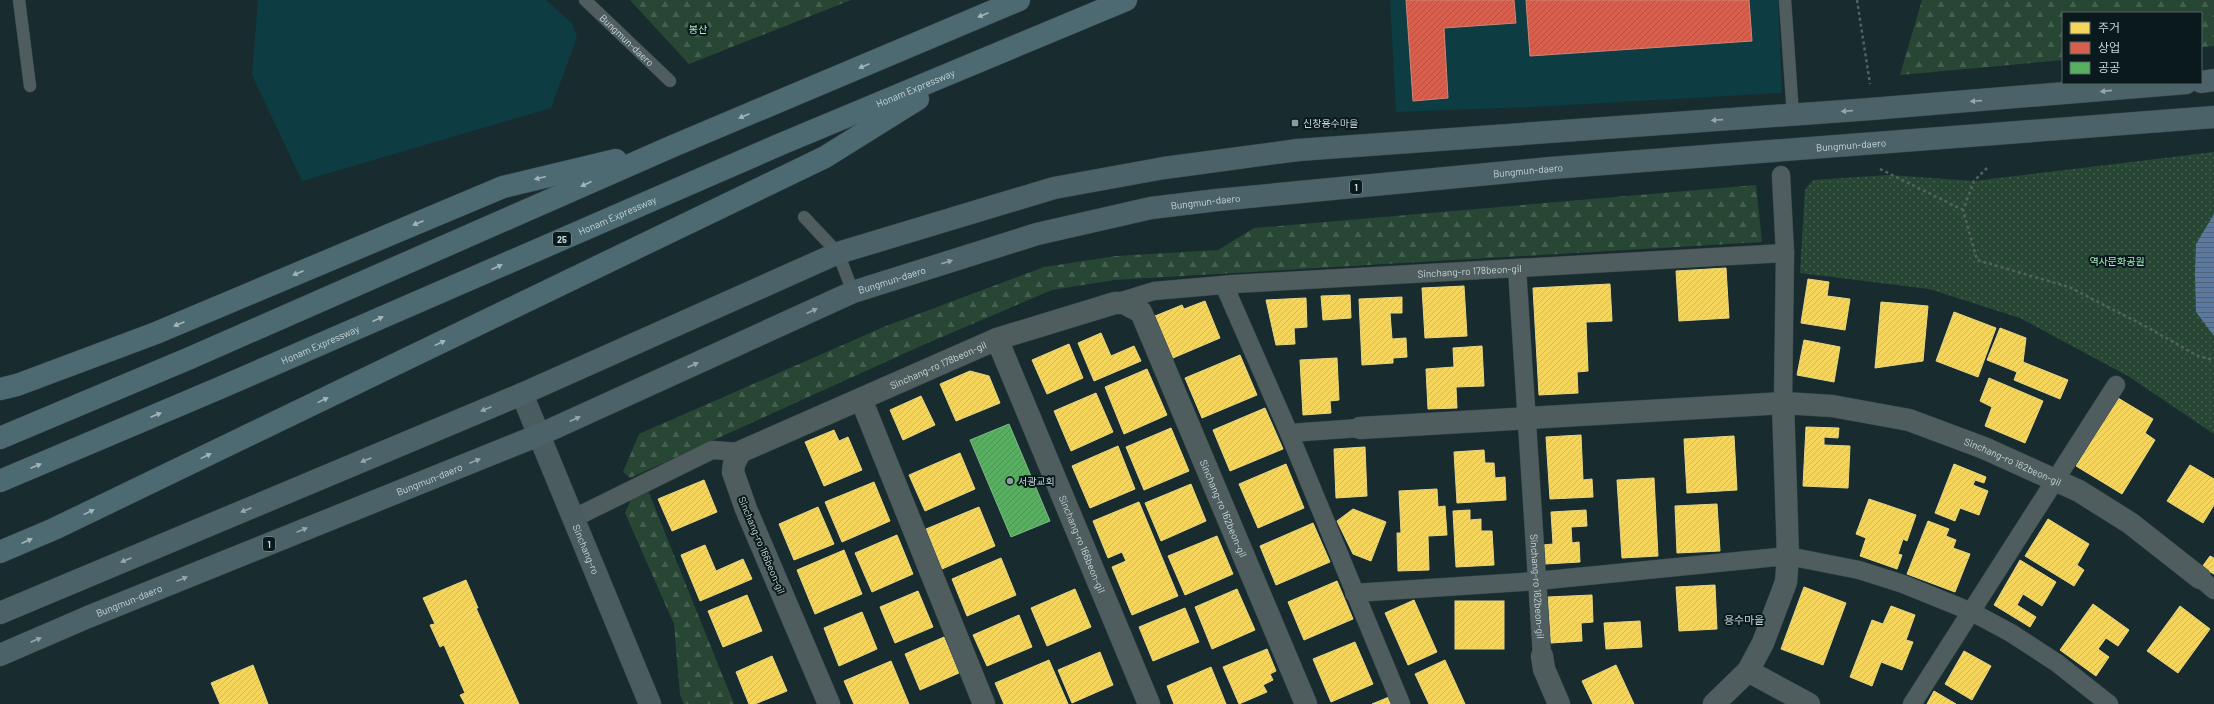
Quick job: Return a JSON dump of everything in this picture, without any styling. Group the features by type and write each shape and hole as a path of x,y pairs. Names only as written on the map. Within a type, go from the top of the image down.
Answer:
{"highway":[{"path":"0,438 190,358 673,146 1019,0"},
{"name":"Honam Expressway","path":"0,481 229,384 773,147 1126,0"},
{"path":"0,552 54,529 824,157 972,65"},
{"path":"0,389 17,385 156,333 503,187 673,146"}],"main road":[{"path":"2202,82 2214,80"},
{"path":"0,613 522,394 838,253 1054,188 1164,168 1298,150 2077,94 2176,84"},
{"name":"Bungmun-daero","path":"0,655 88,617 539,435 853,292 1038,234 1151,208 1551,168 1790,151 2214,117"},
{"name":"Sinchang-ro","path":"522,394 650,704"}],"street":[{"path":"1714,704 1748,671 1763,643 1786,582 1788,556 1783,403 1785,253 1781,175"},
{"name":"Sinchang-ro 178beon-gil","path":"740,452 997,339 1154,291 1224,285 1785,253"},
{"name":"Sinchang-ro 162beon-gil","path":"1516,268 1528,417 1542,656 1544,669 1559,704"},
{"path":"1224,285 1289,433 1401,704"},
{"name":"Sinchang-ro 162beon-gil","path":"1115,303 1124,303 1141,312 1302,703"},
{"name":"Sinchang-ro 166beon-gil","path":"997,339 1149,704"},
{"path":"1912,704 2116,385"},
{"path":"861,399 984,704"},
{"name":"Sinchang-ro 162beon-gil","path":"1360,428 1783,403 1832,406 1909,420 1984,448 2079,491 2130,524 2207,584"},
{"path":"1289,433 1360,428"},
{"path":"574,518 712,450 740,452"},
{"name":"Sinchang-ro 166beon-gil","path":"740,452 734,464 733,472 746,509 829,704"},
{"path":"1354,593 1537,581 1788,556 1859,570 1904,584 1972,612 2011,633 2057,663 2109,704"},
{"path":"1748,671 1809,704"}],"lane":[{"path":"19,0 30,86"},
{"name":"Bungmun-daero","path":"585,0 670,81"},
{"path":"1785,0 1793,115"},
{"name":"Bungmun-daero","path":"804,217 838,253 853,292"}],"path":[{"path":"1856,0 1870,84"},
{"path":"1874,165 1889,175 1963,210"},
{"path":"1987,168 1974,181 1963,210 1977,260 2069,287 2145,326 2198,356 2214,360"}],"shaded area":[{"path":"258,0 546,0 572,23 577,37 551,108 302,181 252,75"},
{"path":"1390,0 1778,0 1782,93 1532,107 1396,112"},
{"path":"2214,214 2214,336 2196,312 2195,274 2196,244"}],"green space":[{"name":"봉산","path":"630,0 851,0 689,64"},
{"path":"1922,0 2214,0 2214,46 2202,47 2202,12 2062,12 2062,60 1900,75"},
{"name":"역사문화공원","path":"2214,152 2214,434 2128,376 2020,318 1929,289 1800,273 1805,190 1813,180 1889,175 1974,181"},
{"path":"1756,185 1762,242 1114,280 1052,290 923,345 630,478 623,472 639,434 886,326 1044,267 1116,256 1218,250 1254,228"},
{"path":"647,488 734,704 684,704 680,695 674,624 625,513 632,497"}],"building: 주거":[{"path":"1726,268 1729,318 1679,321 1676,271"},
{"path":"1808,279 1829,282 1827,296 1850,299 1845,330 1801,323"},
{"path":"1610,284 1612,321 1586,322 1588,371 1577,372 1578,393 1539,395 1533,288"},
{"path":"1464,286 1467,336 1425,338 1422,288"},
{"path":"1350,295 1351,318 1323,320 1321,296"},
{"path":"1402,297 1402,313 1390,313 1392,339 1406,338 1407,357 1393,358 1393,363 1362,365 1359,299"},
{"path":"1306,298 1307,327 1294,328 1295,344 1276,345 1266,300"},
{"path":"1205,301 1220,338 1173,358 1155,316 1182,305 1184,309"},
{"path":"1881,302 1928,306 1923,361 1875,368"},
{"path":"1954,312 1996,328 1978,377 1936,361"},
{"path":"2000,328 2026,338 2023,362 2068,380 2060,399 2014,380 2017,372 1987,360"},
{"path":"1101,333 1111,356 1134,346 1141,361 1094,381 1078,343"},
{"path":"1804,340 1840,347 1834,382 1797,375"},
{"path":"1069,344 1083,378 1047,394 1032,360"},
{"path":"1482,346 1484,386 1456,387 1457,408 1428,409 1426,369 1454,367 1453,348"},
{"path":"1240,355 1257,395 1202,418 1185,378"},
{"path":"1337,358 1339,400 1330,401 1331,413 1303,415 1300,360"},
{"path":"1147,369 1167,415 1124,434 1105,387"},
{"path":"970,371 989,376 1000,403 956,421 940,384"},
{"path":"1989,378 2043,401 2025,443 1985,426 1992,407 1980,401"},
{"path":"1096,393 1113,432 1071,451 1054,411"},
{"path":"921,396 935,425 903,440 890,410"},
{"path":"2118,398 2153,419 2145,433 2155,440 2122,494 2076,466"},
{"path":"1265,408 1283,449 1230,471 1213,430"},
{"path":"1806,427 1839,428 1838,438 1824,437 1824,445 1850,446 1848,488 1803,486"},
{"path":"1171,428 1189,471 1144,490 1126,447"},
{"path":"834,430 839,441 848,437 862,470 824,486 805,442"},
{"path":"1581,435 1583,480 1592,479 1593,497 1550,499 1546,437"},
{"path":"1734,436 1737,490 1687,493 1684,439"},
{"path":"1118,446 1135,489 1090,508 1072,466"},
{"path":"1365,447 1367,496 1336,498 1334,449"},
{"path":"1484,450 1485,463 1494,463 1495,478 1505,477 1506,500 1457,503 1454,452"},
{"path":"960,453 975,489 925,511 909,475"},
{"path":"1286,464 1304,508 1258,528 1239,484"},
{"path":"1954,464 1986,477 1984,483 1975,480 1973,485 1988,491 1979,515 1960,508 1955,521 1935,513"},
{"path":"2190,465 2214,479 2214,505 2203,523 2167,501"},
{"path":"1654,478 1658,556 1622,558 1617,480"},
{"path":"704,480 717,512 672,531 658,499"},
{"path":"874,482 890,521 842,542 825,502"},
{"path":"1191,484 1206,521 1161,541 1145,503"},
{"path":"1437,489 1438,507 1445,506 1447,535 1428,536 1429,570 1398,571 1397,533 1401,533 1399,491"},
{"path":"1869,499 1916,515 1907,541 1903,539 1898,554 1902,555 1897,569 1860,556 1866,538 1856,534"},
{"path":"1139,502 1178,596 1132,615 1112,567 1126,561 1122,552 1108,558 1093,521"},
{"path":"1717,504 1720,551 1677,553 1675,506"},
{"path":"818,507 834,544 794,560 779,524"},
{"path":"979,507 995,546 942,569 926,529"},
{"path":"1353,509 1386,522 1371,561 1353,554 1337,521"},
{"path":"1470,510 1470,520 1481,519 1481,531 1492,531 1494,565 1456,567 1453,511"},
{"path":"1586,510 1587,526 1571,527 1572,543 1579,542 1580,562 1545,564 1543,545 1553,544 1551,512"},
{"path":"2048,519 2089,544 2077,565 2084,570 2074,586 2025,556"},
{"path":"1928,521 1949,529 1946,536 1956,540 1953,548 1970,554 1955,592 1907,574"},
{"path":"1313,523 1330,562 1276,585 1260,546"},
{"path":"897,535 913,574 872,592 855,553"},
{"path":"1217,536 1233,574 1185,595 1168,556"},
{"path":"705,545 716,571 743,559 752,579 700,601 681,555"},
{"path":"844,550 862,594 815,614 797,570"},
{"path":"2210,556 2214,558 2214,574 2202,567"},
{"path":"1001,558 1016,595 967,616 952,579"},
{"path":"2020,560 2056,582 2042,606 2023,594 2017,605 2036,617 2030,627 1994,605"},
{"path":"466,580 478,608 476,608 519,704 465,704 460,695 465,693 444,645 440,647 430,625 435,624 423,598"},
{"path":"1337,581 1353,619 1304,640 1288,602"},
{"path":"1715,585 1717,629 1679,631 1676,587"},
{"path":"1804,587 1846,603 1823,665 1781,649"},
{"path":"1075,589 1091,627 1047,646 1031,608"},
{"path":"1237,589 1255,630 1212,649 1195,607"},
{"path":"918,591 933,627 895,643 880,607"},
{"path":"747,595 762,631 723,647 708,611"},
{"path":"1592,595 1593,622 1581,623 1582,641 1551,643 1548,597"},
{"path":"1414,600 1437,652 1408,665 1385,613"},
{"path":"1455,601 1504,601 1504,649 1455,649"},
{"path":"2093,604 2129,630 2118,646 2106,638 2098,649 2109,657 2096,676 2060,650"},
{"path":"1891,606 1915,615 1906,640 1913,642 1902,670 1881,662 1872,686 1850,677 1872,620 1883,624"},
{"path":"2180,606 2210,629 2178,673 2147,651"},
{"path":"1185,608 1199,642 1153,661 1139,627"},
{"path":"862,612 877,649 839,666 824,628"},
{"path":"1019,615 1032,647 987,666 973,635"},
{"path":"1640,621 1642,647 1606,649 1604,623"},
{"path":"944,637 959,673 920,690 905,654"},
{"path":"1355,642 1373,684 1331,702 1313,659"},
{"path":"1267,649 1276,671 1270,674 1273,680 1263,685 1267,692 1239,704 1223,667"},
{"path":"1964,651 1991,666 1972,700 1945,684"},
{"path":"1100,652 1113,685 1072,703 1058,670"},
{"path":"772,656 787,691 755,704 749,704 736,672"},
{"path":"1049,660 1068,704 1004,704 995,683"},
{"path":"1445,660 1465,704 1429,704 1415,674"},
{"path":"891,661 909,704 854,704 844,681"},
{"path":"253,665 268,704 220,704 211,683"},
{"path":"1616,665 1634,704 1593,704 1582,681"},
{"path":"1211,667 1226,704 1174,704 1167,686"},
{"path":"1934,691 1956,704 1927,704"},
{"path":"1389,697 1392,704 1372,704"}],"building: 상업":[{"path":"1406,0 1514,0 1516,23 1444,28 1448,98 1413,101"},
{"path":"1526,0 1749,0 1752,41 1530,56"}],"building: 공공":[{"name":"서광교회","path":"1009,424 1050,521 1011,537 970,440"}],"place":[{"name":"신창용수마을","path":"1295,123"},
{"name":"서광교회","path":"1010,481"}],"district":[{"name":"용수마을","path":"1744,619"}]}
